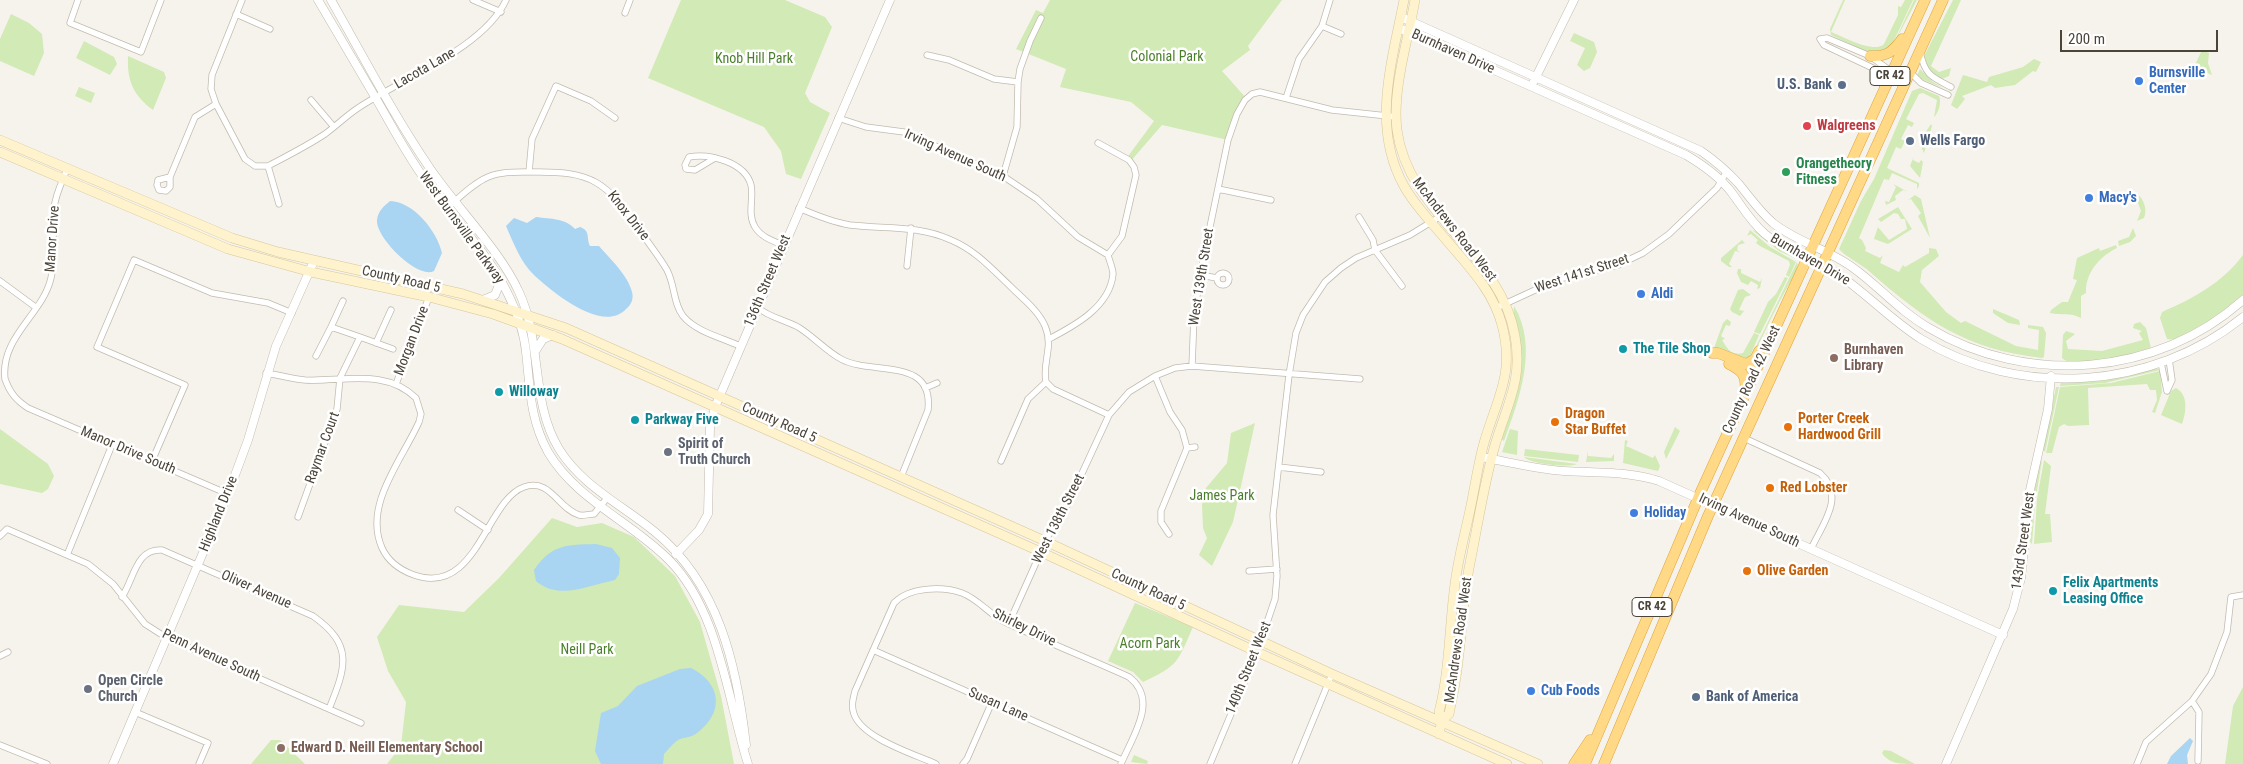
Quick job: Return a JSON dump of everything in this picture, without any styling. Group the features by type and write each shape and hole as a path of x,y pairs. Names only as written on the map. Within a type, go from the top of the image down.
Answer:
{"highway":[{"name":"County Road 42 West","path":"1605,763 1713,504 1943,0"},
{"name":"County Road 42 West","path":"1585,764 1698,498 1924,2"},
{"path":"1870,56 1882,56 1892,52 1924,2"},
{"path":"1910,72 1908,54 1924,2"},
{"path":"1881,136 1896,93 1892,72"},
{"path":"1744,396 1746,378 1743,373 1716,358 1712,353 1718,353 1742,364 1753,361 1776,312 1797,282"},
{"path":"1574,764 1606,714"}],"main road":[{"name":"McAndrews Road West","path":"1404,0 1385,116 1389,150 1398,174 1409,194 1478,277 1496,308 1504,338 1506,372 1502,394 1481,458 1455,584 1450,655 1439,712 1442,720 1439,734"},
{"name":"McAndrews Road West","path":"1415,0 1398,96 1397,117 1400,148 1408,170 1419,190 1488,273 1506,302 1516,337 1517,373 1513,397 1492,459 1466,586 1457,675 1449,714 1442,720"},
{"name":"County Road 5","path":"0,140 232,238 314,261 482,300 566,328 1045,541 1260,642 1442,720 1538,764"},
{"name":"County Road 5","path":"0,152 221,246 311,272 429,297 531,326 1041,552 1256,652 1507,764"}],"street":[{"path":"78,0 70,23 141,52 162,0"},
{"path":"242,0 212,75 211,89 216,104 245,159 255,166 268,166 279,204"},
{"name":"West Burnsville Parkway","path":"318,0 417,168 498,277 519,323 526,350 529,388 534,415 548,452 562,472 602,506 648,540 686,579 708,621 748,764 743,723 719,618 709,596 677,552 655,532 587,482 571,465 559,448 543,412 536,350 531,326 508,272 429,167 331,0"},
{"path":"473,0 501,12"},
{"name":"Lacota Lane","path":"268,166 334,127 356,109 466,44 501,12 506,0"},
{"path":"625,13 630,0"},
{"name":"136th Street West","path":"670,561 699,530 708,514 710,428 715,406 890,0"},
{"path":"1330,0 1322,26 1298,59 1286,98 1332,110 1397,117"},
{"path":"1532,86 1574,0"},
{"path":"236,14 270,29"},
{"name":"Burnhaven Drive","path":"1401,17 1690,145 1727,171 1772,222 1790,235 1828,252 1854,268 1908,315 1949,339 1997,357 2052,366 2104,364 2150,353 2201,330 2243,300"},
{"path":"1003,176 1017,127 1018,82 1030,41 1041,18"},
{"path":"1322,26 1341,34"},
{"name":"Burnhaven Drive","path":"1399,28 1686,155 1715,174 1732,192 1753,223 1774,241 1823,265 1845,279 1902,326 1944,351 1994,369 2051,379 2105,376 2161,363 2207,342 2243,317"},
{"path":"1884,90 1877,70 1824,45 1820,39 1827,38 1870,56 1892,72"},
{"path":"1920,52 1924,68 1929,74 1951,87"},
{"path":"927,55 949,60 994,79 1018,82"},
{"path":"1910,72 1921,83 1948,96"},
{"path":"529,172 532,138 556,86 591,101 614,118"},
{"name":"West 139th Street","path":"1192,366 1194,316 1200,275 1230,130 1237,114 1252,94 1260,92 1286,98"},
{"path":"311,100 334,127"},
{"path":"170,177 195,117 216,104"},
{"name":"Irving Avenue South","path":"838,118 866,127 904,132 1003,176 1038,200 1078,237 1108,255"},
{"path":"1049,339 1080,323 1100,302 1113,273 1108,255 1122,236 1136,175 1134,167 1129,160 1098,143"},
{"path":"715,158 695,170 686,169 685,165 689,158 704,156 715,158 735,166 746,174 751,185 751,214 754,226 763,236 783,245"},
{"name":"Manor Drive","path":"28,408 17,401 8,390 3,372 4,352 10,340 46,291 51,278 54,208 67,169"},
{"name":"West 141st Street","path":"1496,308 1559,279 1618,265 1643,253 1669,234 1722,182 1727,171"},
{"name":"Knox Drive","path":"446,209 478,183 489,176 504,172 575,173 591,179 607,189 620,202 667,270 673,283 677,305 684,317 696,327 740,346"},
{"path":"1218,188 1271,200"},
{"path":"799,208 825,219 848,224 911,228 950,239 983,259 1037,313 1045,326 1049,339 1049,355 1044,373 1046,382 1059,392 1109,415"},
{"name":"140th Street West","path":"1210,764 1260,642 1274,599 1277,569 1274,515 1289,375 1296,332 1312,298 1341,268 1375,250 1410,235 1441,216"},
{"path":"1359,217 1373,240 1375,250 1402,286"},
{"path":"907,266 911,228"},
{"path":"152,461 185,385 97,347 134,260 212,293 268,303 292,313"},
{"name":"Highland Drive","path":"113,764 228,494 248,440 266,373 311,272 314,261"},
{"path":"1200,275 1217,278"},
{"path":"482,300 495,294 500,286 498,277"},
{"path":"0,281 34,306"},
{"name":"Morgan Drive","path":"396,384 429,297"},
{"path":"316,356 343,301"},
{"path":"757,307 798,328 842,360 907,372 918,378 929,398 928,410 901,477"},
{"path":"376,343 391,310"},
{"path":"331,327 393,349"},
{"path":"536,350 543,339 553,335"},
{"path":"340,378 360,337"},
{"path":"2161,363 2167,391 2172,380 2170,359"},
{"name":"West 138th Street","path":"1009,624 1045,541 1065,510 1109,415 1129,392 1155,376 1175,368 1192,366 1289,375"},
{"name":"143rd Street West","path":"1946,764 2003,635 2021,578 2030,490 2048,408 2052,366"},
{"path":"266,373 305,380 365,377 396,384 416,398 421,414 408,446 382,495 377,511 376,525 384,552 397,566 416,576 430,577 445,574 467,561 510,496 527,486 549,489 571,511 580,515 594,514 608,497"},
{"path":"1289,375 1360,379"},
{"path":"1155,376 1170,412 1182,430 1187,448 1161,512 1160,522 1169,534"},
{"name":"Raymar Court","path":"298,517 337,409 340,378"},
{"path":"925,388 937,382"},
{"path":"1001,461 1028,399 1046,382"},
{"name":"Manor Drive South","path":"28,408 228,494"},
{"path":"534,415 543,412"},
{"path":"1744,438 1820,472 1830,481 1833,490 1833,501 1811,549"},
{"path":"67,554 112,445"},
{"path":"1187,448 1195,447"},
{"name":"Irving Avenue South","path":"1481,458 1537,469 1640,475 1713,504 2003,635"},
{"path":"1279,467 1320,472"},
{"path":"458,510 488,530"},
{"name":"Penn Avenue South","path":"0,523 7,529 88,564 102,574 145,624 167,638 361,723"},
{"path":"0,536 7,529"},
{"name":"Oliver Avenue","path":"122,596 140,559 147,552 162,550 314,616 330,628 340,645 343,664 341,679 329,708"},
{"path":"1249,571 1277,569"},
{"name":"Shirley Drive","path":"936,764 865,731 859,724 852,704 855,691 894,603 901,596 911,591 946,590 962,593 975,599 994,616 1009,624 1129,676 1138,684 1144,695 1144,708 1122,762"},
{"path":"2137,764 2146,742 2192,701 2204,685 2218,661 2228,632 2231,597 2243,595"},
{"name":"Susan Lane","path":"873,650 1122,762"},
{"path":"0,656 8,652"},
{"path":"1294,764 1332,674"},
{"path":"2192,701 2199,712 2198,761"},
{"path":"962,764 967,759 992,702"},
{"path":"135,712 208,742 199,764"},
{"path":"0,745 47,764"}],"green space":[{"name":"Knob Hill Park","path":"681,0 785,0 825,17 832,27 805,93 810,102 830,113 801,179 786,174 781,151 764,127 648,78"},
{"name":"Colonial Park","path":"1050,0 1282,0 1248,46 1250,50 1222,71 1247,99 1228,140 1162,125 1130,162 1126,159 1154,121 1131,102 1060,87 1066,69 1016,49 1036,10 1043,13"},
{"path":"1843,0 1845,0 1831,32 1859,44 1879,47 1884,44 1898,15 1898,6 1901,7 1905,0 1913,0 1890,49 1869,53 1831,35 1830,29"},
{"path":"1914,0 1917,0 1892,47"},
{"path":"1953,0 1961,0 1931,66 1939,72 1951,68 1949,76 1942,79 1930,73 1924,56"},
{"path":"11,14 29,23 42,34 44,53 34,76 0,61 0,39"},
{"path":"1574,33 1594,42 1597,52 1590,68 1584,71 1577,65 1585,48 1570,41"},
{"path":"84,41 114,57 117,64 110,75 76,58"},
{"path":"2202,50 2209,53 2208,63 2212,75 2194,67"},
{"path":"128,56 164,72 166,78 153,110 141,99 133,87 130,80"},
{"path":"2034,59 2041,62 2036,72 2033,71 2015,85 1995,88 1991,85 1962,96 1965,99 1957,109 1951,105 1963,75 1987,82 1989,77 2023,67"},
{"path":"1920,69 1933,82 1943,88 1919,78 1917,75"},
{"path":"79,87 95,93 91,103 75,96"},
{"path":"1920,88 1939,96 1940,104 1938,111 1934,117 1937,100 1923,93 1919,94 1906,119 1914,123 1912,127 1908,125 1901,139 1905,141 1901,149 1896,147 1887,168 1919,183 1919,186 1917,189 1917,184 1892,173 1889,180 1884,179 1859,238 1866,248 1865,251 1880,258 1883,255 1880,263 1899,272 1903,265 1905,267 1929,253 1929,248 1936,249 1939,256 1922,270 1920,282 1946,312 1961,323 1965,321 2016,346 2038,350 2039,330 2028,328 2028,325 2043,327 2046,333 2044,357 2042,358 1991,348 1948,330 1910,305 1839,249 1861,201 1874,179 1912,91"},
{"path":"1931,124 1932,126 1924,153 1919,142"},
{"path":"1914,156 1913,160 1919,163 1921,160 1923,162 1920,178 1910,166"},
{"path":"1893,184 1908,192 1903,190 1895,196 1896,200 1886,205 1885,201 1889,202 1896,187"},
{"path":"2134,192 2142,200 2145,207 2144,218 2137,221 2141,211"},
{"path":"1915,195 1921,199 1930,238 1918,216 1921,213 1911,199 1908,200"},
{"path":"1898,207 1912,229 1888,244 1874,239 1878,227 1889,240 1907,229 1905,219 1901,219 1898,214 1894,213 1881,222 1878,219"},
{"path":"2133,228 2136,236 2130,242 2119,246 2118,241 2129,237"},
{"path":"1750,230 1770,247 1796,262 1789,277 1786,275 1790,265 1789,261 1760,246 1756,243 1758,240 1751,234 1747,236"},
{"path":"1752,230 1755,231 1797,259 1779,251"},
{"path":"1742,240 1745,243 1738,245 1737,250 1740,252 1735,251 1729,264 1732,267 1729,267 1721,261 1721,258"},
{"path":"2116,245 2117,248 2099,260 2091,272 2086,286 2086,293 2081,296 2081,318 2073,315 2050,313 2051,310 2062,302 2068,302 2077,280 2073,279 2077,258 2099,248 2100,251"},
{"path":"2243,255 2243,295 2195,330 2175,339 2167,339 2160,318 2162,312 2217,282"},
{"path":"1797,262 1795,274 1774,312 1753,357 1750,359"},
{"path":"1738,269 1741,269 1741,273 1760,282 1762,278 1760,288 1757,289 1758,285 1751,281 1748,285 1741,282 1737,273"},
{"path":"1785,277 1788,278 1760,334 1754,332 1768,302 1776,294"},
{"path":"1743,289 1751,295 1745,297 1739,310 1744,311 1740,316 1730,309 1738,290"},
{"path":"1514,306 1521,322 1526,356 1520,391 1504,441 1501,439 1518,384 1521,360 1521,348 1514,316"},
{"path":"1993,309 2019,320 2020,325 2008,323 1993,313"},
{"path":"1727,319 1731,322 1730,326 1726,325 1721,336 1725,339 1722,340 1732,352 1743,353 1754,333 1759,335 1748,361 1714,348 1723,323"},
{"path":"2140,322 2146,328 2151,348 2119,357 2091,361 2068,361 2062,358 2063,335 2066,331 2075,334 2066,341 2068,349 2102,351 2143,340 2139,333 2142,331 2133,328 2134,324"},
{"path":"2155,368 2160,370 2105,383 2060,386 2061,382 2105,379"},
{"path":"2160,371 2162,392 2155,413 2152,412 2157,400 2156,390 2150,390 2147,384 2088,388 2089,425 2068,426 2064,424 2059,427 2052,453 2046,453 2060,387 2111,383"},
{"path":"2056,387 2059,387 2045,452 2043,450"},
{"path":"2176,388 2185,400 2185,415 2182,424 2161,415 2171,391"},
{"name":"James Park","path":"1255,423 1233,522 1212,566 1199,555 1207,538 1203,528 1202,505 1206,488 1227,463 1231,433"},
{"path":"1675,427 1680,431 1666,459 1664,452"},
{"path":"0,429 48,464 54,476 48,489 42,493 0,484"},
{"path":"1510,429 1518,431 1517,455 1502,452"},
{"path":"1625,440 1628,441 1626,446 1653,458 1655,455 1660,466 1658,471 1623,463"},
{"path":"1525,449 1579,455 1578,462 1524,456"},
{"path":"1588,451 1588,456 1611,458 1614,454 1614,461 1586,462"},
{"path":"1524,457 1577,464 1566,466 1550,465 1534,462"},
{"path":"2042,460 2035,503 2032,544 2030,542 2033,499 2036,475"},
{"path":"2044,460 2051,466 2045,514 2050,514 2052,542 2034,544 2037,499"},
{"name":"Neill Park","path":"552,518 577,527 602,523 634,537 675,576 700,622 721,696 734,764 387,764 401,746 406,702 388,671 377,637 399,605 464,612 499,578"},
{"name":"Acorn Park","path":"1135,603 1193,627 1176,662 1143,682 1133,672 1108,661"},
{"path":"2243,687 2243,764 2225,764 2233,706"},
{"path":"271,740 280,740 305,764 251,764"},
{"path":"1884,750 1891,751 1915,764 1892,761 1882,753"},
{"path":"1134,755 1148,761 1147,764 1131,762"}],"water":[{"path":"390,201 408,206 430,227 442,253 434,271 427,272 408,263 390,246 383,236 378,227 377,220 382,209"},
{"path":"536,217 562,221 575,229 580,227 586,231 590,246 599,246 627,279 633,295 632,302 628,307 616,315 604,317 592,314 565,300 534,275 521,258 506,226 514,218 527,223"},
{"path":"596,544 612,548 620,558 619,574 615,580 564,591 545,587 536,581 534,570 547,555 568,546"},
{"path":"691,668 709,682 716,698 712,716 706,725 695,735 680,739 674,743 664,754 663,764 601,764 595,751 601,713 618,706 637,686 680,669"},
{"path":"2190,738 2193,741 2187,755 2188,764 2167,764 2171,756"}],"place":[{"name":"Burnsville Center","path":"2139,81"},
{"name":"U.S. Bank","path":"1842,85"},
{"name":"Walgreens","path":"1807,126"},
{"name":"Wells Fargo","path":"1910,141"},
{"name":"Orangetheory Fitness","path":"1786,172"},
{"name":"Macy's","path":"2089,198"},
{"name":"Aldi","path":"1641,294"},
{"name":"The Tile Shop","path":"1623,349"},
{"name":"Burnhaven Library","path":"1834,358"},
{"name":"Willoway","path":"499,392"},
{"name":"Parkway Five","path":"635,420"},
{"name":"Dragon Star Buffet","path":"1555,422"},
{"name":"Porter Creek Hardwood Grill","path":"1788,427"},
{"name":"Spirit of Truth Church","path":"668,452"},
{"name":"Red Lobster","path":"1770,488"},
{"name":"Holiday","path":"1634,513"},
{"name":"Olive Garden","path":"1747,571"},
{"name":"Felix Apartments Leasing Office","path":"2053,591"},
{"name":"Open Circle Church","path":"88,689"},
{"name":"Cub Foods","path":"1531,691"},
{"name":"Bank of America","path":"1696,697"},
{"name":"Edward D. Neill Elementary School","path":"281,748"}]}
